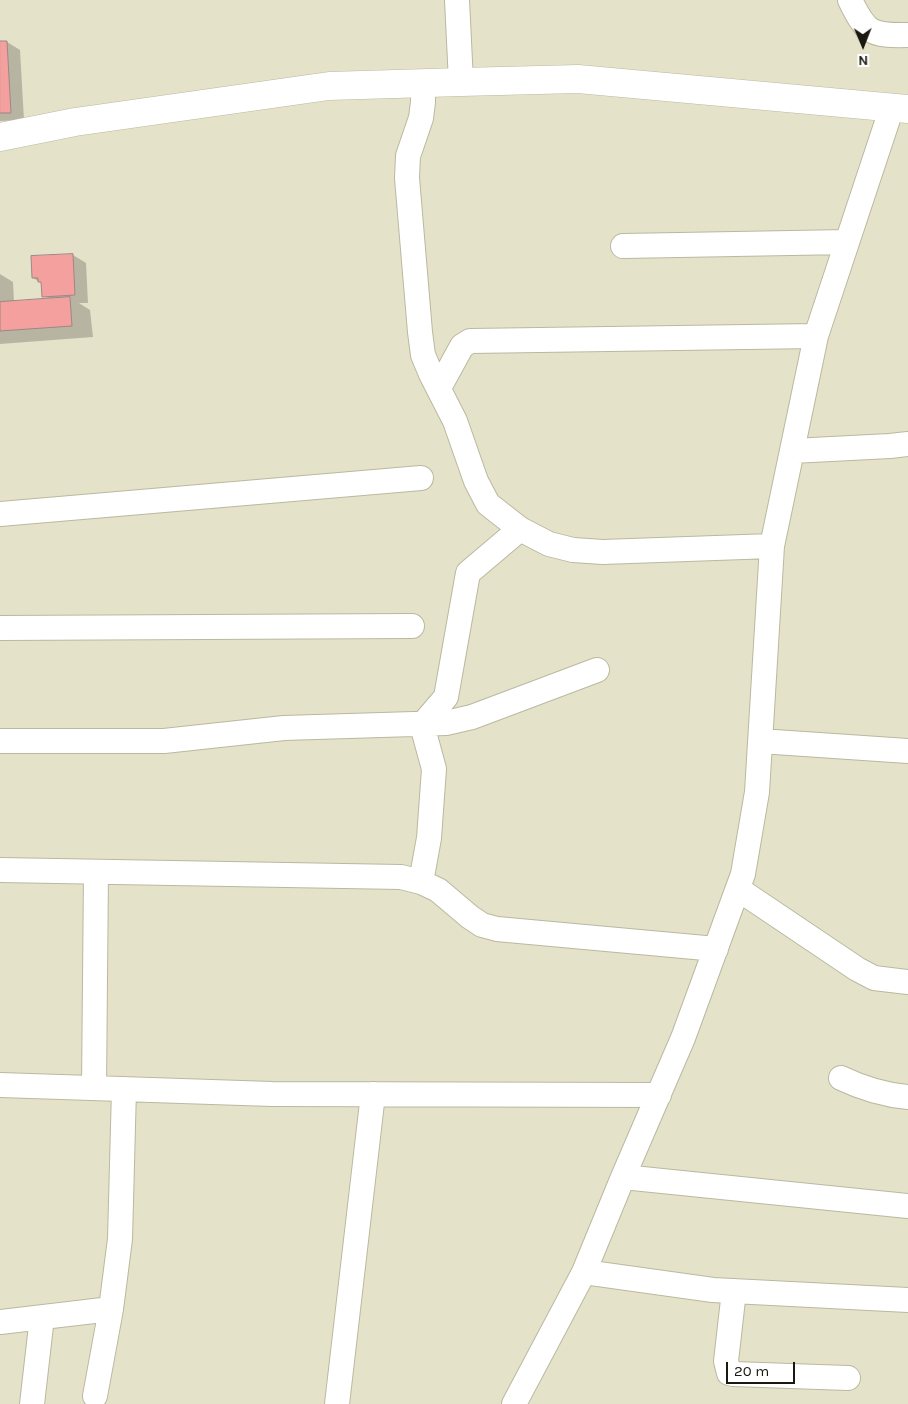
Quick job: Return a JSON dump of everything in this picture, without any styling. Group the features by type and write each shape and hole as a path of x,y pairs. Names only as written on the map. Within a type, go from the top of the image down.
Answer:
{"street":[{"path":"457,0 461,82"},
{"path":"850,0 860,21 870,30 879,34 908,35"},
{"path":"0,137 75,122 329,86 578,79 900,108 847,242 816,336 772,546 757,792 743,874 684,1038 584,1272 514,1404"},
{"path":"423,83 421,118 408,156 407,178 423,355 455,421 476,481 488,504 520,529 549,544 574,550 603,552 772,546"},
{"path":"623,246 847,242"},
{"path":"438,388 462,346 470,341 816,336"},
{"path":"792,451 908,444"},
{"path":"0,514 421,478"},
{"path":"422,725 446,697 468,573 520,529"},
{"path":"0,628 412,626"},
{"path":"0,742 164,741 284,728 446,723 472,716 597,670"},
{"path":"421,882 429,838 434,769 422,725"},
{"path":"760,741 908,751"},
{"path":"0,870 401,877 421,882 438,890 482,925 497,929 716,949"},
{"path":"94,1088 96,872"},
{"path":"738,889 857,969 874,978 908,982"},
{"path":"841,1078 865,1089 888,1095 908,1097"},
{"path":"0,1085 272,1094 659,1095"},
{"path":"95,1396 111,1309 120,1239 124,1089"},
{"path":"337,1404 374,1094"},
{"path":"623,1178 908,1206"},
{"path":"584,1272 713,1290 908,1300"},
{"path":"734,1291 726,1361 729,1373 848,1378"},
{"path":"0,1322 111,1309"},
{"path":"32,1404 42,1317"}],"building":[{"path":"0,41 7,41 11,113 0,113"},
{"path":"73,254 75,295 42,297 41,282 38,282 38,278 32,278 31,256"},
{"path":"70,297 72,326 0,331 0,302"}]}
